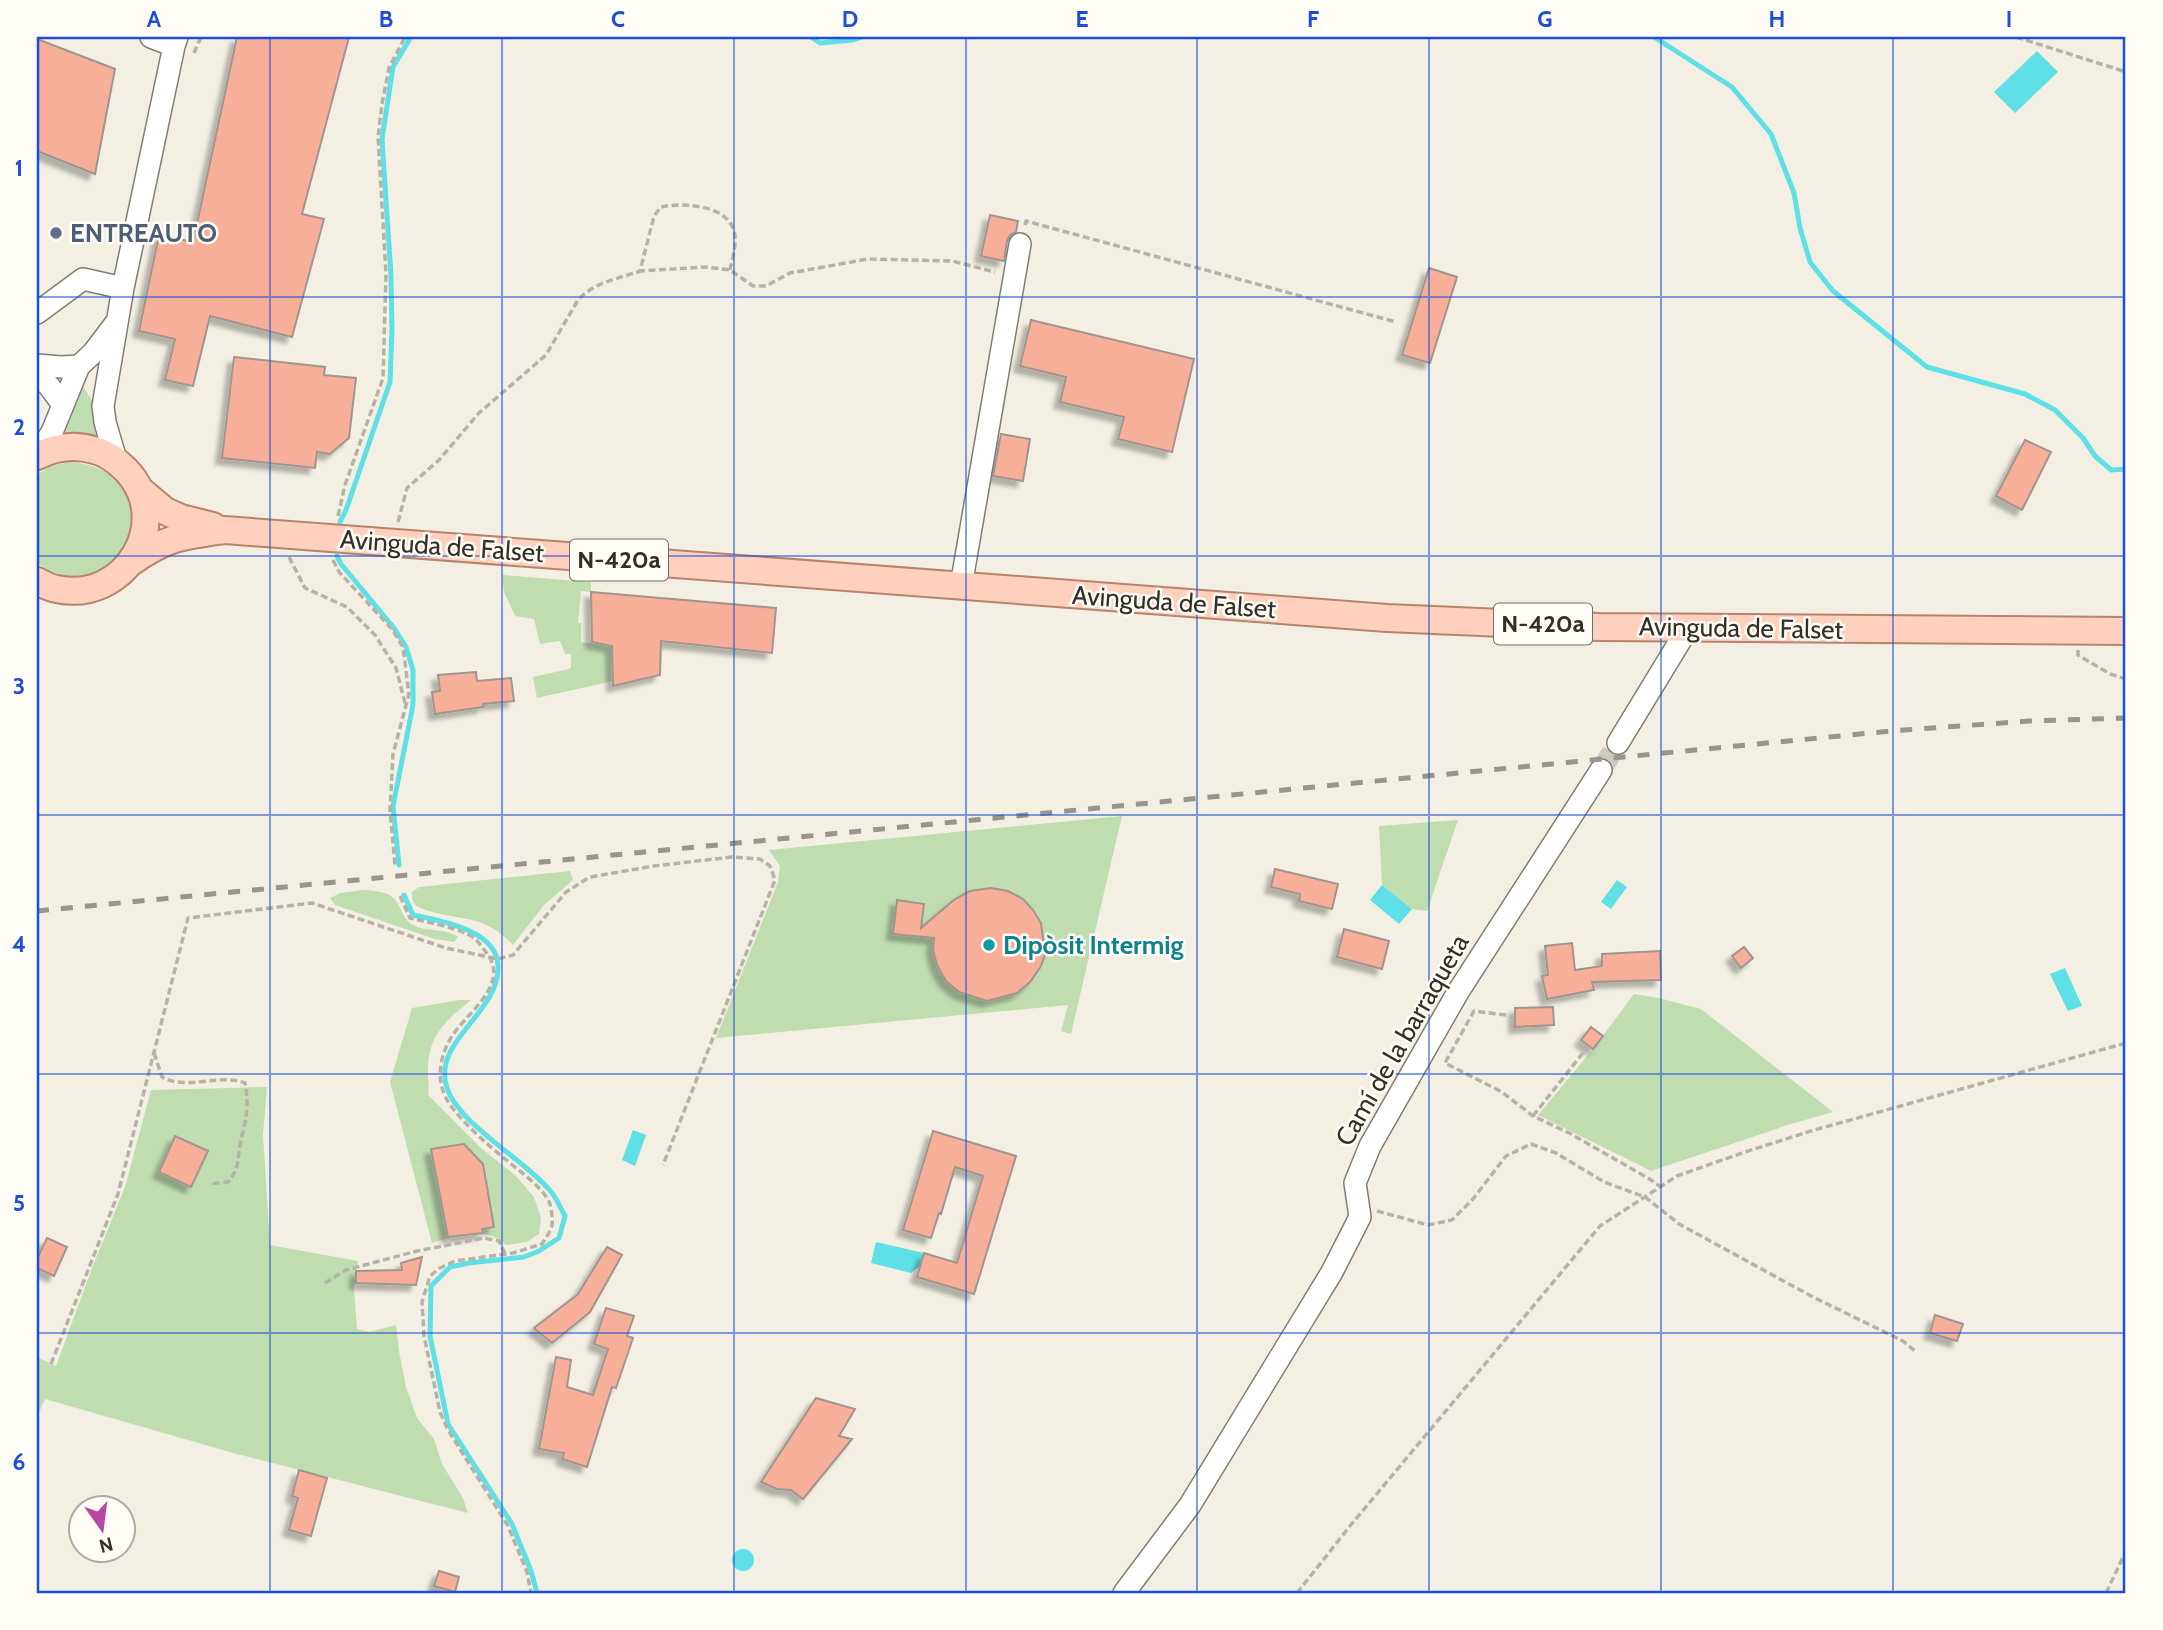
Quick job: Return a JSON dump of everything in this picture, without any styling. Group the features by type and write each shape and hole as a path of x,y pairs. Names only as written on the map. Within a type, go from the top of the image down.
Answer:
{"main road":[{"name":"N-420a","path":"37,455 64,447 83,447 116,460 133,477 144,500 145,526 136,555 124,571 111,581 82,591 57,589 37,581"},
{"name":"N-420a","path":"139,489 165,511 225,530"},
{"name":"Avinguda de Falset","path":"225,530 1387,618 1599,627 2126,631"},
{"name":"N-420a","path":"130,563 161,543 180,536 225,530"}],"street":[{"path":"116,460 103,406 116,323 175,41 150,37"},
{"path":"961,586 1020,244"},
{"path":"37,313 83,279 123,288"},
{"path":"37,455 52,432 79,366 93,353 116,323"},
{"path":"37,365 79,366"},
{"path":"79,366 103,406"},
{"path":"37,375 63,405"},
{"path":"1618,743 1688,628"},
{"name":"Camí de la barraqueta","path":"1124,1593 1190,1504 1332,1272 1360,1217 1355,1183 1370,1146 1458,992 1601,770"}],"path":[{"path":"336,522 345,485 383,378 386,274 378,137 389,68 405,37"},
{"path":"2016,37 2126,72"},
{"path":"640,271 654,216 661,207 672,204 699,205 727,217 733,226 736,239 730,270"},
{"path":"1020,244 1026,221 1396,322"},
{"path":"392,543 407,488 439,460 478,413 546,355 585,292 597,285 640,271 706,267 730,270 753,286 766,286 790,273 868,259 952,261 1014,277"},
{"path":"277,534 305,588 347,607 376,635 396,668 406,705"},
{"path":"332,555 339,572 392,629 402,647 408,677 408,694 393,754 390,810 395,865"},
{"path":"2077,631 2078,655 2110,674 2126,679"},
{"path":"51,1364 117,1194 188,918 312,903 446,948 498,959 513,955 566,892 590,877 732,857 760,859 770,866 775,880 663,1165"},
{"path":"400,895 410,918 448,927 474,937 490,957 493,983 479,1006 456,1029 443,1054 439,1072 446,1099 476,1133 530,1179 550,1202 552,1226 542,1244 505,1254 455,1261 440,1268 430,1276 422,1302 424,1336 440,1412 459,1448 508,1526 527,1572 531,1593"},
{"path":"1506,1015 1474,1011 1445,1063 1502,1092 1533,1116 1569,1133 1661,1187"},
{"path":"1297,1593 1600,1226 1677,1176 1811,1131 2126,1043"},
{"path":"1533,1116 1586,1049"},
{"path":"153,1053 162,1077 170,1082 234,1079 245,1083 248,1099 247,1120 237,1170 228,1182 209,1184"},
{"path":"1359,1205 1428,1224 1452,1220 1473,1199 1506,1156 1531,1144 1556,1153 1604,1182 1645,1197 1679,1224 1813,1297 1903,1341 1916,1352"},
{"path":"324,1283 346,1270 370,1262 484,1238 499,1241 505,1254"},
{"path":"2106,1593 2126,1552"}],"green space":[{"path":"82,385 93,402 99,438 78,434 64,435 62,432"},
{"path":"68,462 100,469 121,485 130,506 131,529 122,550 106,567 84,576 56,573 37,563 37,475 49,467"},
{"path":"502,575 591,582 591,592 581,591 578,623 581,623 581,642 612,646 613,681 537,698 533,677 569,669 571,654 565,654 560,641 540,644 534,619 515,616 504,592"},
{"path":"1122,816 1071,1034 1061,1031 1068,1005 716,1038 778,882 780,866 769,850"},
{"path":"1458,820 1427,911 1412,909 1382,885 1379,826"},
{"path":"570,871 573,880 544,905 513,945 490,927 429,911 416,906 412,899 412,892 419,887"},
{"path":"363,890 392,896 410,923 416,926 458,937 454,942 435,939 335,905 330,898 340,893"},
{"path":"1634,994 1701,1009 1833,1112 1651,1171 1538,1115"},
{"path":"471,1000 447,1021 432,1046 428,1068 428,1095 481,1148 515,1175 534,1197 541,1218 539,1234 527,1242 506,1245 490,1236 470,1234 432,1243 390,1082 412,1008"},
{"path":"267,1087 263,1135 270,1245 358,1261 354,1287 357,1329 370,1332 396,1325 406,1387 417,1418 434,1439 442,1464 463,1498 468,1513 237,1454 45,1399 37,1417 37,1357 56,1366 125,1187 151,1090"}],"water":[{"path":"2037,51 2058,72 2015,113 1994,92"},
{"path":"1617,880 1627,887 1611,909 1601,902"},
{"path":"1382,885 1412,909 1399,924 1370,900"},
{"path":"2065,968 2082,1006 2068,1011 2050,974"},
{"path":"633,1130 646,1135 635,1166 622,1160"},
{"path":"876,1242 924,1253 920,1266 911,1273 871,1263"},
{"path":"743,1549 751,1552 754,1560 751,1568 743,1571 735,1568 732,1560 735,1552"}],"building":[{"path":"237,37 349,37 302,214 324,219 292,337 210,316 193,386 165,380 175,339 139,331 159,235 193,242"},
{"path":"37,39 115,69 95,174 37,151"},
{"path":"990,215 1018,221 1016,232 1010,235 1007,241 1004,261 981,256"},
{"path":"1429,268 1457,277 1430,363 1402,355"},
{"path":"1031,320 1194,359 1172,452 1118,439 1124,417 1060,402 1066,377 1020,366"},
{"path":"234,357 325,367 324,375 356,378 349,438 330,454 317,452 315,468 222,458"},
{"path":"1001,434 1030,439 1023,481 993,476"},
{"path":"2025,440 2051,452 2022,510 1996,496"},
{"path":"591,592 776,608 772,653 661,641 660,675 613,686 612,646 592,642"},
{"path":"476,672 477,681 511,678 514,701 435,714 432,692 440,691 438,675"},
{"path":"1275,869 1338,884 1332,909 1299,901 1300,894 1271,887"},
{"name":"Dipòsit Intermig","path":"991,888 1008,891 1023,899 1033,910 1041,923 1045,954 1041,966 1030,982 1017,993 987,1001 959,992 946,981 937,965 933,950 934,938 893,934 897,900 924,904 921,928 955,899 970,891"},
{"path":"1344,929 1389,941 1382,969 1337,957"},
{"path":"1572,943 1575,970 1602,966 1602,954 1660,951 1661,980 1592,982 1594,990 1547,999 1542,976 1548,975 1545,946"},
{"path":"1744,947 1753,958 1741,968 1732,956"},
{"path":"1553,1007 1554,1025 1515,1027 1515,1008"},
{"path":"1591,1027 1603,1036 1593,1049 1581,1040"},
{"path":"933,1131 1016,1156 974,1294 917,1277 924,1253 957,1263 983,1176 955,1167 931,1238 903,1230"},
{"path":"175,1136 208,1151 191,1187 159,1172"},
{"path":"464,1144 483,1164 494,1227 482,1229 483,1233 448,1237 431,1149"},
{"path":"47,1238 67,1247 54,1276 37,1268 37,1259"},
{"path":"607,1247 622,1255 590,1312 552,1343 534,1328 578,1294"},
{"path":"422,1257 416,1285 356,1283 356,1271 402,1270 401,1263"},
{"path":"606,1308 634,1316 627,1336 633,1338 616,1388 612,1387 587,1467 562,1459 564,1453 539,1449 556,1357 571,1360 567,1387 593,1395 608,1349 594,1344"},
{"path":"1935,1315 1963,1324 1957,1341 1930,1333"},
{"path":"816,1398 855,1409 839,1436 852,1439 803,1499 791,1490 777,1489 761,1482"},
{"path":"299,1470 327,1478 311,1536 289,1530 298,1498 292,1496"},
{"path":"439,1571 459,1577 455,1592 434,1586"}],"waterway":[{"path":"340,522 390,382 391,276 382,139 393,67 411,37"},
{"path":"811,37 820,43 862,37"},
{"path":"1654,37 1732,87 1771,134 1794,193 1810,262 1833,291 1927,367 2025,394 2055,410 2083,438 2095,456 2111,470 2126,469"},
{"path":"337,556 394,628 406,647 413,670 413,705 393,806 399,865"},
{"path":"404,895 413,915 466,929 488,944 495,954 498,966 496,983 489,998 448,1056 445,1071 447,1088 465,1116 527,1168 554,1195 565,1216 559,1238 539,1251 524,1257 450,1267 431,1286 430,1336 448,1424 512,1524 537,1593"}],"tunnel":[{"path":"1601,770 1618,743"}],"railway":[{"path":"37,911 1891,731 2029,721 2126,718"}],"place":[{"name":"ENTREAUTO","path":"56,233"},
{"name":"Dipòsit Intermig","path":"989,945"}]}
